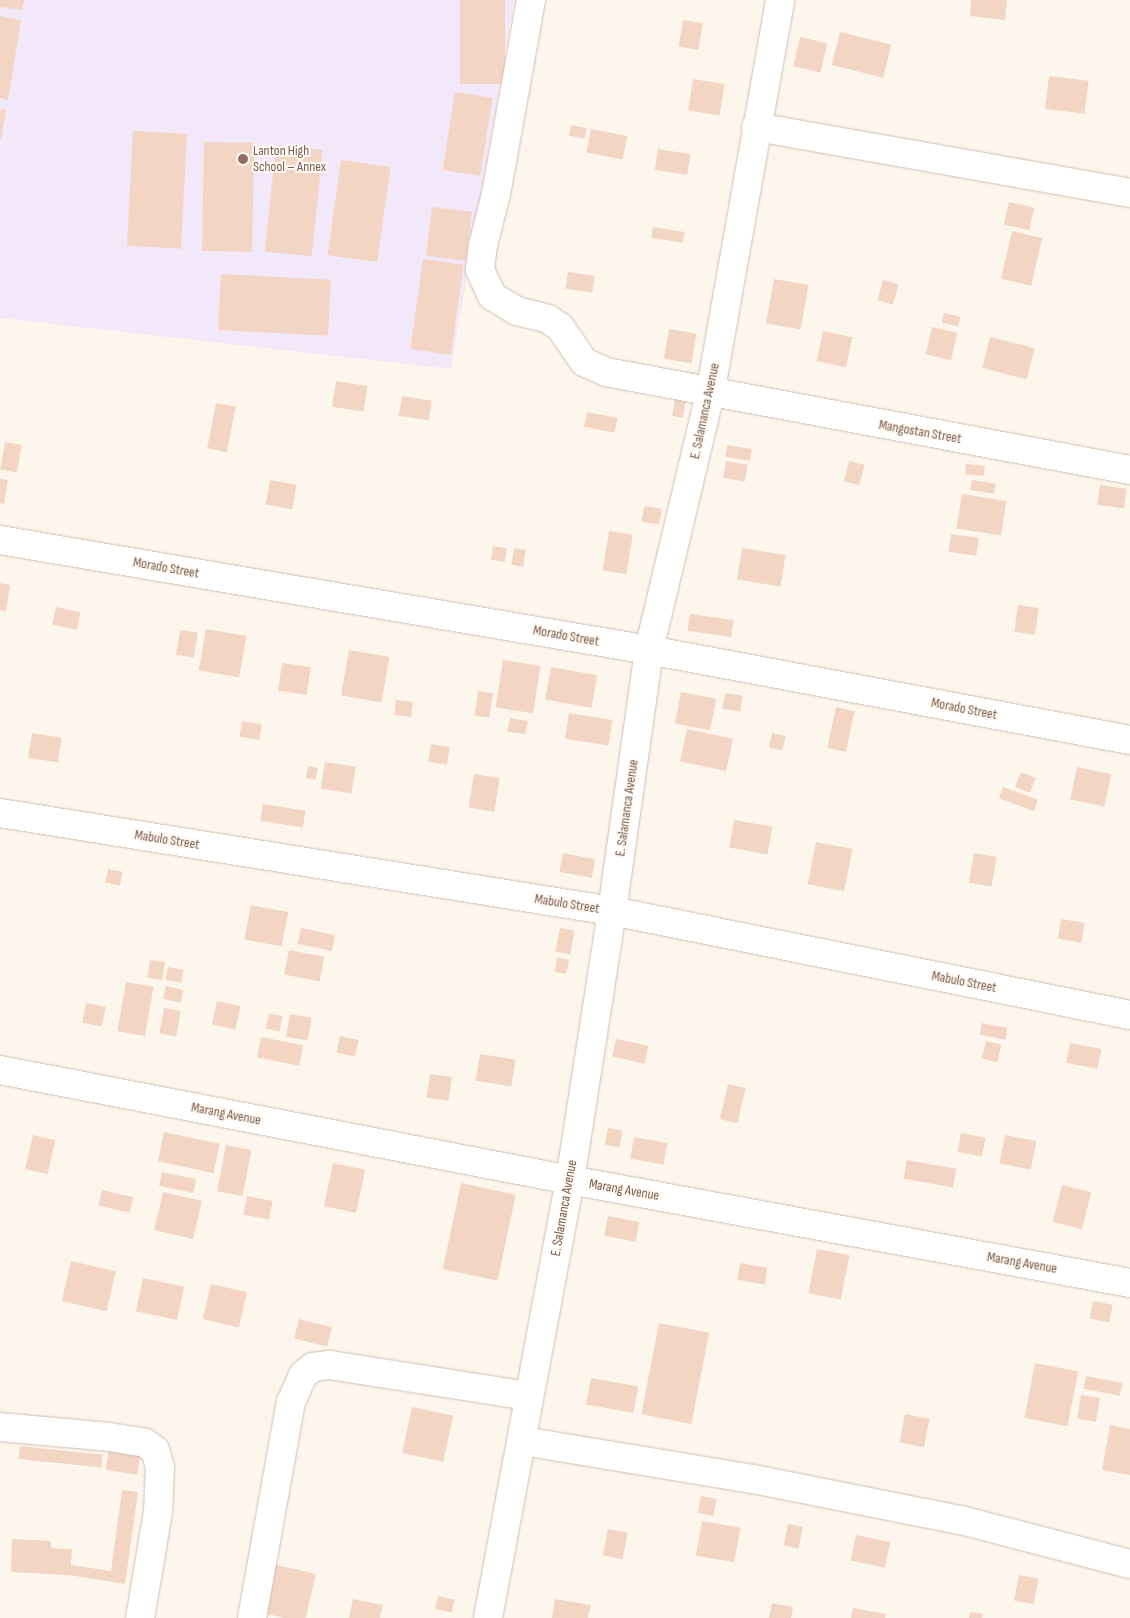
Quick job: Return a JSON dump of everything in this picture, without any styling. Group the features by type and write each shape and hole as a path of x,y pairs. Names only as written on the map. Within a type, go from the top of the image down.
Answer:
{"street":[{"name":"Mangostan Street","path":"531,0 496,194 483,245 480,270 492,296 503,304 560,326 580,356 594,367 710,394 1130,470"},
{"name":"E. Salamanca Avenue","path":"488,1618 523,1441 528,1396 570,1180 612,912 648,650 710,394 780,0"},
{"path":"756,127 1130,193"},
{"name":"Morado Street","path":"0,540 648,650 1130,740"},
{"name":"Mabulo Street","path":"0,813 612,912 1130,1015"},
{"name":"Marang Avenue","path":"0,1070 570,1180 1130,1283"},
{"path":"252,1618 292,1402 303,1375 313,1367 330,1365 528,1396"},
{"path":"0,1427 109,1437 145,1443 155,1450 160,1468 158,1512 140,1618"},
{"path":"523,1441 753,1479 961,1520 1130,1564"}],"shaded area":[{"name":"Lanton High School – Annex","path":"0,0 514,0 451,369 0,318"}],"building":[{"path":"0,0 24,0 22,10 0,7"},
{"path":"460,0 505,0 505,84 460,84"},
{"path":"971,0 1007,0 1005,20 970,16"},
{"path":"0,16 21,20 8,100 0,98"},
{"path":"683,20 703,23 699,50 679,47"},
{"path":"840,32 891,45 883,78 832,65"},
{"path":"800,37 827,43 821,73 793,66"},
{"path":"1049,76 1089,81 1085,114 1045,109"},
{"path":"693,79 725,84 720,116 688,111"},
{"path":"455,92 493,98 480,176 443,170"},
{"path":"0,109 6,110 1,139 0,139"},
{"path":"571,125 587,128 585,139 569,136"},
{"path":"591,129 627,136 623,160 586,153"},
{"path":"133,131 187,134 181,249 127,246"},
{"path":"204,142 254,143 252,252 202,251"},
{"path":"276,145 323,150 312,256 265,251"},
{"path":"658,149 691,154 687,175 655,170"},
{"path":"341,160 391,167 377,262 328,255"},
{"path":"1009,202 1034,208 1029,230 1004,224"},
{"path":"432,207 472,212 466,261 426,256"},
{"path":"653,227 685,232 683,243 651,238"},
{"path":"1012,231 1042,238 1031,286 1001,279"},
{"path":"423,259 464,265 451,355 410,349"},
{"path":"568,272 595,276 592,293 566,289"},
{"path":"221,274 331,280 328,336 218,330"},
{"path":"774,279 808,285 801,329 766,323"},
{"path":"883,280 898,284 893,304 878,300"},
{"path":"944,313 961,317 958,327 942,323"},
{"path":"932,327 957,333 951,360 926,354"},
{"path":"669,329 697,334 691,363 664,359"},
{"path":"823,331 852,337 846,368 817,361"},
{"path":"990,337 1035,348 1027,379 982,368"},
{"path":"336,381 368,386 364,412 332,407"},
{"path":"402,396 432,401 429,420 399,416"},
{"path":"675,399 686,401 683,418 672,416"},
{"path":"216,403 236,407 227,452 207,448"},
{"path":"587,412 617,418 615,433 584,427"},
{"path":"5,442 22,445 17,473 0,470"},
{"path":"727,445 752,449 750,461 725,457"},
{"path":"726,461 748,465 745,482 723,478"},
{"path":"849,461 865,465 859,485 844,481"},
{"path":"966,464 985,466 984,476 965,474"},
{"path":"0,479 8,480 4,504 0,503"},
{"path":"270,480 297,485 292,509 266,505"},
{"path":"972,480 996,484 994,494 970,490"},
{"path":"1100,485 1127,489 1124,509 1097,505"},
{"path":"962,494 1006,501 1001,536 957,529"},
{"path":"644,506 662,509 659,525 641,522"},
{"path":"609,531 633,535 626,574 603,571"},
{"path":"951,534 979,538 976,556 948,552"},
{"path":"493,546 507,548 505,562 491,560"},
{"path":"514,548 526,550 523,567 511,565"},
{"path":"742,548 785,555 780,586 737,580"},
{"path":"0,583 10,585 6,611 0,610"},
{"path":"1018,605 1039,608 1035,635 1014,632"},
{"path":"56,607 80,612 77,630 52,625"},
{"path":"690,614 734,620 731,637 688,631"},
{"path":"206,629 246,636 239,677 199,670"},
{"path":"180,630 198,633 194,658 176,655"},
{"path":"349,650 389,657 381,702 341,695"},
{"path":"503,660 541,666 533,713 495,707"},
{"path":"282,663 311,667 307,695 278,691"},
{"path":"551,667 597,675 592,708 545,699"},
{"path":"478,691 493,693 489,718 475,716"},
{"path":"681,692 716,699 710,730 675,723"},
{"path":"725,693 743,696 740,712 722,709"},
{"path":"396,700 413,702 411,717 394,715"},
{"path":"836,707 855,711 846,752 827,748"},
{"path":"569,713 612,720 608,746 565,739"},
{"path":"510,718 528,721 525,734 507,732"},
{"path":"242,721 262,724 259,740 239,737"},
{"path":"687,729 733,739 726,771 680,761"},
{"path":"32,733 62,738 58,762 28,758"},
{"path":"772,733 786,736 783,751 769,748"},
{"path":"431,744 450,747 447,765 428,762"},
{"path":"325,762 356,767 351,794 321,789"},
{"path":"308,766 318,768 316,780 306,778"},
{"path":"1077,767 1111,774 1104,807 1070,799"},
{"path":"1021,772 1036,778 1030,793 1015,787"},
{"path":"474,774 500,778 494,812 469,808"},
{"path":"1003,787 1038,800 1034,811 999,798"},
{"path":"263,804 305,811 303,828 260,821"},
{"path":"734,820 772,827 768,854 729,848"},
{"path":"816,842 852,849 844,891 808,884"},
{"path":"563,853 595,859 592,878 559,872"},
{"path":"974,853 997,857 991,887 969,883"},
{"path":"108,869 123,872 120,886 105,883"},
{"path":"251,905 288,912 282,947 244,939"},
{"path":"1061,919 1085,923 1082,943 1058,939"},
{"path":"301,928 335,935 332,951 298,944"},
{"path":"560,928 575,931 570,954 555,952"},
{"path":"289,950 324,957 320,981 284,975"},
{"path":"557,957 569,960 566,974 555,972"},
{"path":"150,960 165,962 162,980 147,978"},
{"path":"168,967 184,970 181,983 166,980"},
{"path":"126,982 154,987 145,1036 117,1031"},
{"path":"166,986 184,990 181,1003 163,999"},
{"path":"217,1001 240,1006 235,1029 212,1024"},
{"path":"86,1003 106,1007 102,1026 82,1023"},
{"path":"164,1008 181,1011 176,1037 159,1034"},
{"path":"269,1013 283,1016 279,1032 266,1029"},
{"path":"290,1014 312,1018 308,1040 286,1037"},
{"path":"982,1023 1008,1028 1005,1040 980,1035"},
{"path":"340,1036 359,1040 355,1057 336,1053"},
{"path":"261,1037 303,1045 299,1066 257,1058"},
{"path":"616,1039 648,1046 645,1063 612,1057"},
{"path":"986,1041 1002,1045 997,1062 982,1058"},
{"path":"1070,1043 1101,1049 1098,1069 1066,1063"},
{"path":"480,1054 516,1060 511,1086 476,1081"},
{"path":"430,1074 452,1077 448,1101 427,1098"},
{"path":"728,1084 746,1088 737,1123 720,1119"},
{"path":"608,1128 623,1131 619,1148 605,1145"},
{"path":"164,1132 220,1144 214,1173 158,1161"},
{"path":"961,1133 986,1138 982,1156 957,1152"},
{"path":"33,1135 55,1140 48,1174 25,1169"},
{"path":"1005,1135 1036,1141 1031,1170 999,1163"},
{"path":"634,1137 667,1143 664,1165 630,1159"},
{"path":"226,1145 252,1150 243,1196 217,1191"},
{"path":"907,1160 956,1169 953,1187 904,1179"},
{"path":"333,1163 365,1170 356,1213 324,1206"},
{"path":"162,1172 196,1179 193,1193 159,1186"},
{"path":"461,1183 516,1195 497,1281 443,1269"},
{"path":"1062,1185 1091,1192 1082,1229 1053,1222"},
{"path":"102,1190 133,1197 130,1213 98,1206"},
{"path":"163,1192 202,1201 193,1239 154,1230"},
{"path":"247,1196 273,1201 269,1220 243,1215"},
{"path":"608,1216 639,1222 636,1242 604,1236"},
{"path":"817,1249 849,1255 841,1299 808,1293"},
{"path":"71,1261 116,1271 107,1311 62,1301"},
{"path":"740,1263 768,1268 765,1285 737,1280"},
{"path":"143,1278 184,1287 177,1320 136,1311"},
{"path":"211,1284 247,1292 239,1327 203,1319"},
{"path":"1093,1301 1113,1305 1109,1322 1090,1319"},
{"path":"299,1319 332,1327 327,1347 294,1338"},
{"path":"659,1323 709,1333 691,1424 641,1414"},
{"path":"1035,1363 1078,1371 1068,1426 1024,1418"},
{"path":"1086,1376 1122,1383 1120,1396 1084,1389"},
{"path":"591,1378 638,1386 634,1413 586,1405"},
{"path":"1081,1395 1100,1398 1096,1422 1077,1419"},
{"path":"412,1407 453,1416 443,1462 402,1453"},
{"path":"905,1414 930,1419 924,1447 899,1442"},
{"path":"1110,1425 1130,1429 1130,1475 1102,1470"},
{"path":"110,1442 142,1447 137,1475 106,1470"},
{"path":"20,1446 103,1455 101,1468 19,1459"},
{"path":"122,1490 138,1492 125,1584 69,1575 11,1572 12,1539 51,1541 51,1548 72,1549 71,1565 111,1571"},
{"path":"701,1496 717,1499 713,1516 698,1513"},
{"path":"702,1521 740,1528 734,1562 696,1555"},
{"path":"788,1524 803,1527 799,1548 784,1546"},
{"path":"608,1529 628,1533 622,1559 603,1556"},
{"path":"856,1535 890,1542 885,1568 851,1560"},
{"path":"273,1564 316,1574 306,1618 285,1618 262,1613"},
{"path":"1019,1575 1039,1579 1034,1604 1014,1601"},
{"path":"438,1596 455,1600 452,1612 435,1609"},
{"path":"353,1599 383,1605 380,1618 349,1618"},
{"path":"555,1599 591,1605 588,1618 552,1618"},
{"path":"772,1603 793,1607 791,1618 769,1618"},
{"path":"853,1608 886,1614 885,1618 851,1618"},
{"path":"970,1612 983,1614 982,1618 969,1618"}],"place":[{"name":"Lanton High School – Annex","path":"243,159"}]}
